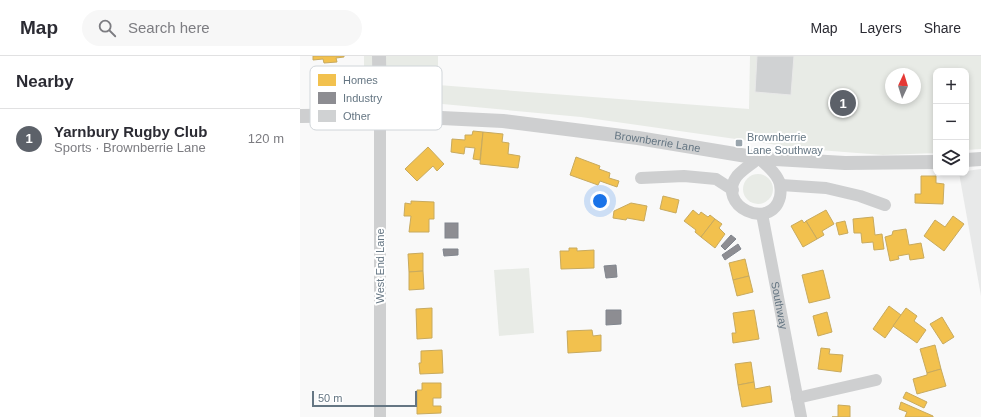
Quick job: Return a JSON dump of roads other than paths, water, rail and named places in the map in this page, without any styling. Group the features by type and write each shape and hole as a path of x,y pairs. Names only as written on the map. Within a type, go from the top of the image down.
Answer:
{"street":[{"path":"379,56 379,66"},
{"name":"Brownberrie Lane","path":"300,116 310,116"},
{"name":"Brownberrie Lane","path":"442,118 503,120 638,138 759,158 845,163 933,162"},
{"name":"West End Lane","path":"380,130 380,417"},
{"path":"759,158 774,173 781,185 781,193 779,200 769,211 762,214 755,214 742,209 734,197 733,190 737,176 759,158"},
{"path":"969,160 981,159"},
{"path":"641,178 684,176 716,180 733,190"},
{"path":"781,185 826,188 860,196 885,205"},
{"name":"Southway","path":"762,214 801,417"},
{"path":"797,398 876,380"}],"place":[{"name":"Yarnbury Rugby Club","path":"843,103"},
{"name":"Brownberrie Lane Southway","path":"739,143"}]}
